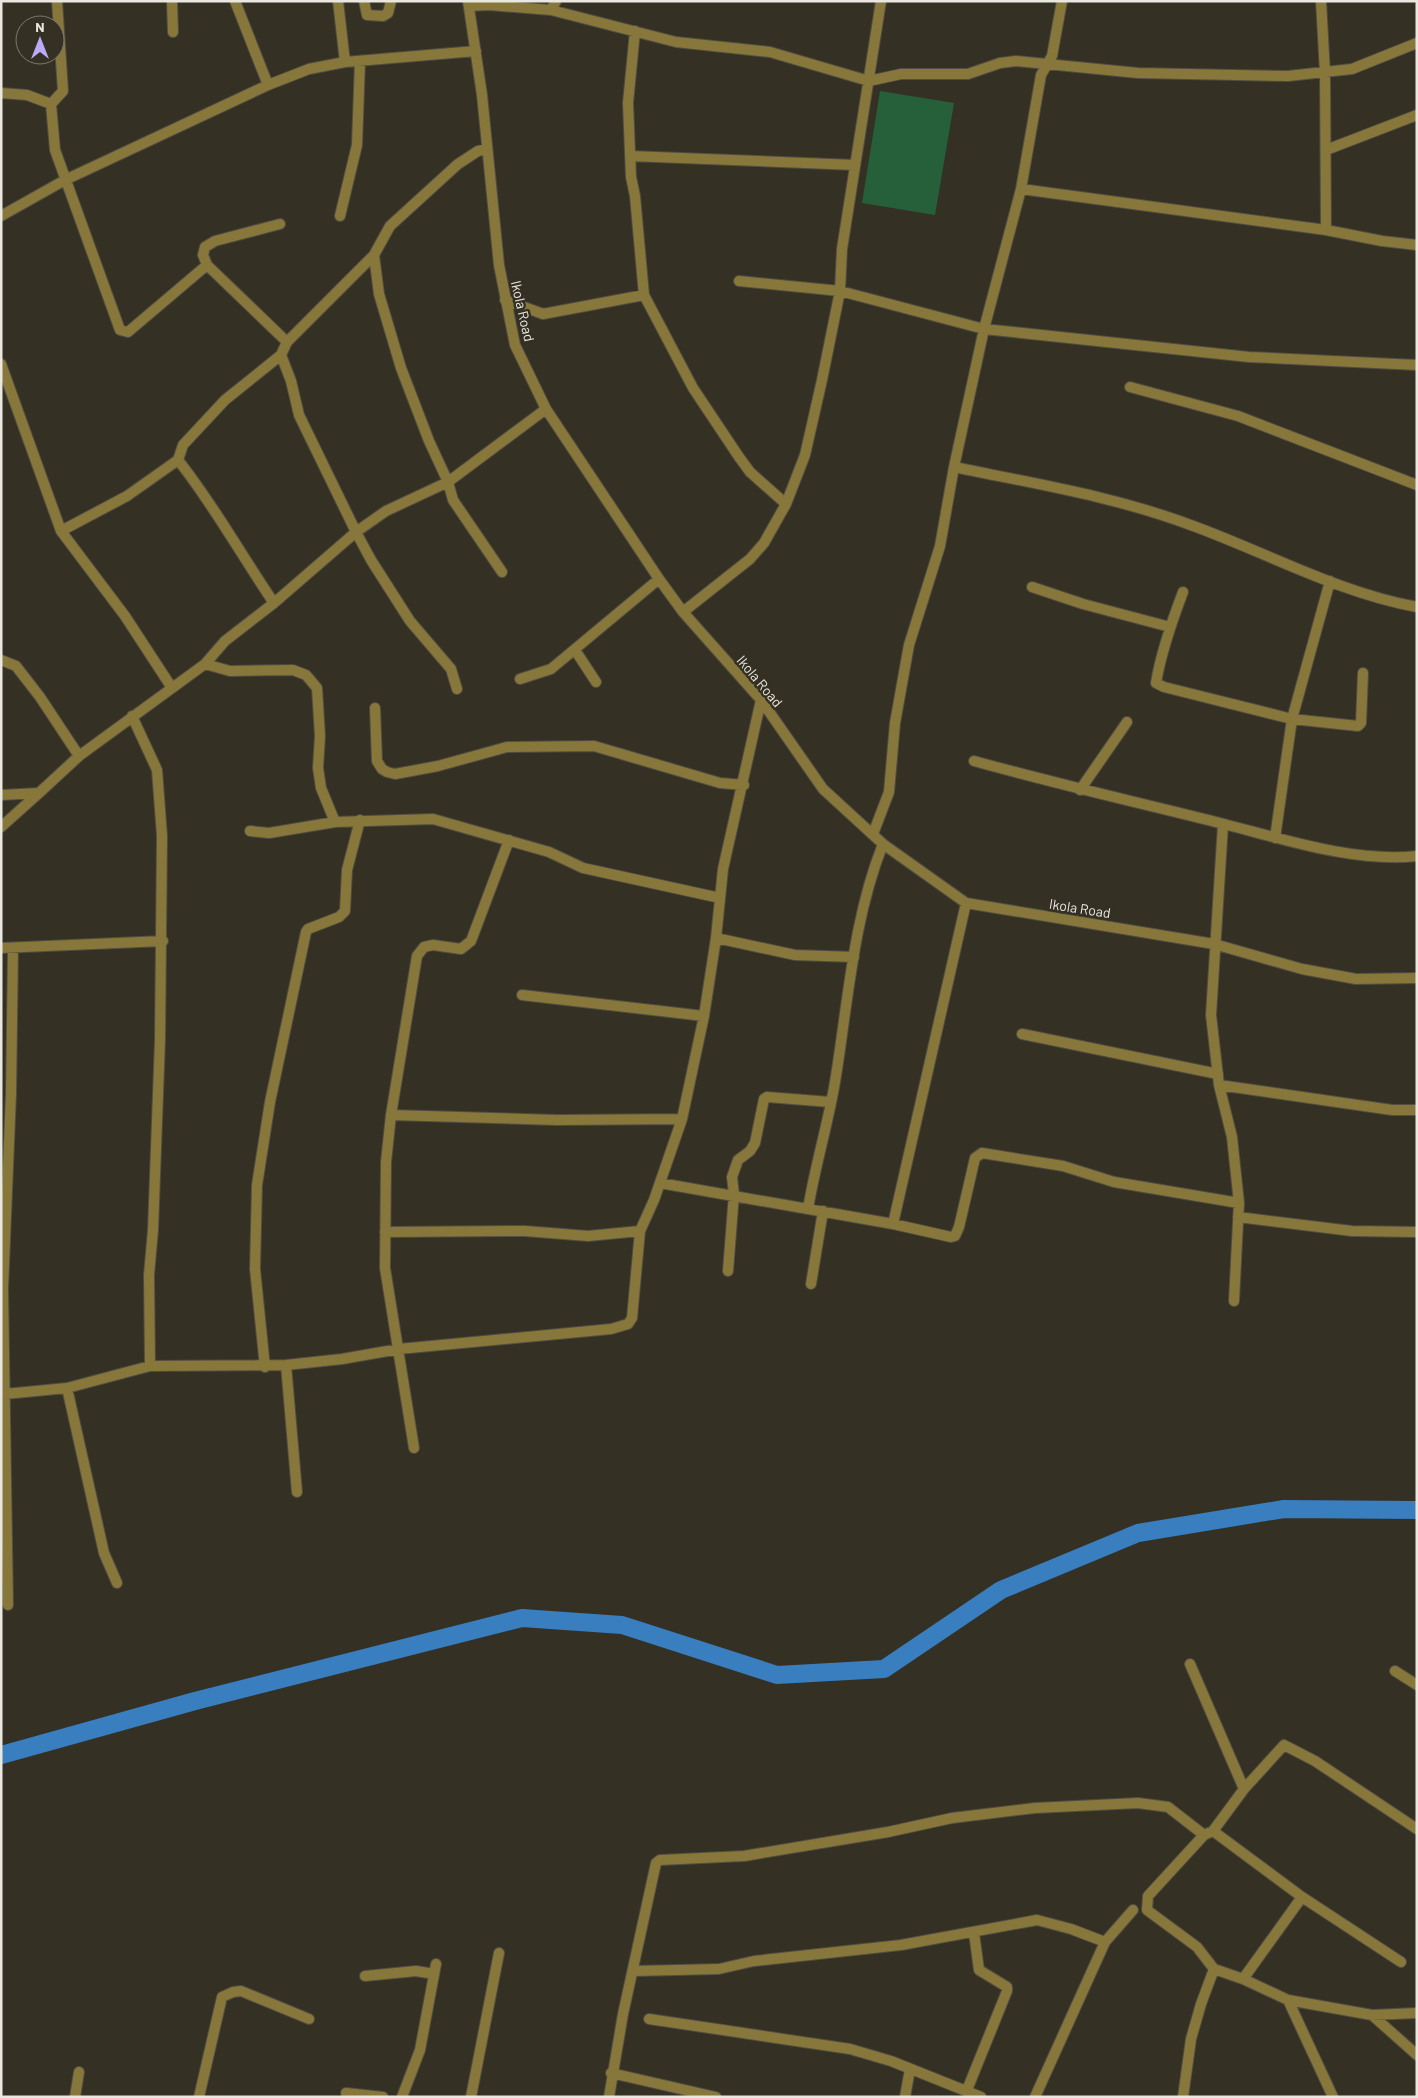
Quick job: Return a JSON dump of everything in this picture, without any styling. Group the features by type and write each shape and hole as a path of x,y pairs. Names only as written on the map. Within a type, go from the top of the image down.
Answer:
{"street":[{"path":"57,1 63,91 51,104 55,150 120,330 124,333 128,332 207,265"},
{"path":"172,1 172,32"},
{"path":"235,1 268,86"},
{"path":"338,1 345,62"},
{"path":"364,1 367,15 383,16 388,13 391,1"},
{"path":"683,612 750,559 764,543 786,504 805,455 840,291 842,249 880,1"},
{"path":"873,834 889,792 895,723 909,645 940,546 954,467 984,329 1020,189 1045,65 1052,56 1062,1"},
{"path":"1321,1 1325,73 1326,230"},
{"path":"469,4 554,6 635,31 694,44 770,52 869,80 901,74 968,74 1008,62 1138,73 1288,76 1352,69 1417,43"},
{"name":"Ikola Road","path":"469,4 504,300 515,345 546,409 659,579 683,612 761,700 823,789 883,844 966,903 1214,944 1302,969 1356,979 1417,978"},
{"path":"635,31 628,103 630,156 644,295 693,388 718,426 750,472 786,504"},
{"path":"1,216 65,180 268,86 309,69 345,62 476,51"},
{"path":"340,216 357,145 360,61"},
{"path":"1,93 27,95 51,104"},
{"path":"1326,150 1417,115"},
{"path":"61,531 127,496 178,460 183,445 225,400 281,355 287,342 374,255 390,226 458,164 478,151 487,149"},
{"path":"630,156 856,165"},
{"path":"1020,189 1326,230 1382,241 1417,245"},
{"path":"280,224 216,241 205,247 202,255 207,265 287,342"},
{"path":"374,255 379,294 401,368 429,441 448,482 453,500 502,572"},
{"path":"739,281 840,291 984,329 1249,357 1417,365"},
{"path":"504,300 543,314 644,295"},
{"path":"281,355 291,381 300,415 356,532 371,560 410,621 451,669 457,689"},
{"path":"1,364 61,531 125,616 172,688"},
{"path":"1130,387 1238,416 1417,484"},
{"path":"1,827 79,756 205,664 225,641 274,603 356,532 386,511 448,482 546,409"},
{"path":"178,460 205,493 274,603"},
{"path":"954,467 1106,498 1148,510 1196,526 1330,581 1392,602 1417,607"},
{"path":"520,679 551,669 659,579"},
{"path":"1275,838 1292,719 1330,581"},
{"path":"1032,587 1083,604 1170,627"},
{"path":"1183,592 1170,627 1156,683 1164,687 1292,719 1360,726 1363,673"},
{"path":"574,650 596,682"},
{"path":"1,660 16,666 40,697 79,756"},
{"path":"205,664 230,671 293,670 306,676 317,688 320,736 318,768 320,788 335,822"},
{"path":"5,1394 66,1388 150,1366 265,1367 342,1359 399,1349 624,1327 632,1318 640,1231 660,1183 682,1119 704,1016 716,938 723,869 744,785 750,744 761,700"},
{"path":"375,708 377,761 382,769 396,774 438,766 507,747 594,746 720,783 744,785"},
{"path":"132,716 157,770 162,836 160,898 162,941 153,1230 149,1275 150,1366"},
{"path":"1080,790 1126,722"},
{"path":"974,761 1080,790 1275,838 1356,854 1399,858 1417,856"},
{"path":"1,795 39,793"},
{"path":"250,831 269,833 335,822 360,820 433,819 549,852 583,868 720,898"},
{"path":"265,1367 254,1269 257,1185 270,1102 306,932 308,929 339,917 345,912 347,870 360,820"},
{"path":"1222,824 1211,1015 1218,1079 1232,1137 1239,1203 1234,1300"},
{"path":"414,1448 385,1268 386,1162 391,1115 417,956 424,947 433,945 461,949 471,941 509,840"},
{"path":"808,1208 830,1102 854,957 867,892 883,844"},
{"path":"893,1224 966,903"},
{"path":"716,938 795,955 854,957"},
{"path":"1,948 162,941"},
{"path":"8,1605 2,1289 11,1094 13,948"},
{"path":"522,996 704,1016"},
{"path":"1022,1034 1218,1079 1392,1110 1417,1110"},
{"path":"728,1271 734,1194 732,1177 738,1160 750,1151 754,1142 764,1099 766,1097 830,1102"},
{"path":"391,1115 557,1120 682,1119"},
{"path":"660,1183 734,1194 955,1236 975,1158 982,1153 1063,1166 1114,1182 1239,1203"},
{"path":"811,1284 823,1211"},
{"path":"1238,1216 1352,1231 1417,1232"},
{"path":"385,1232 525,1230 588,1236 640,1231"},
{"path":"286,1365 297,1492"},
{"path":"66,1388 104,1553 117,1583"},
{"path":"1190,1664 1244,1789"},
{"path":"1395,1671 1417,1685"},
{"path":"1417,1829 1358,1789 1287,1745 1281,1746 1209,1833 1148,1896 1146,1903 1147,1910 1197,1947 1214,1969 1243,1979 1288,2000 1372,2015 1417,2013"},
{"path":"609,2097 611,2074 634,1971 641,1924 656,1863 660,1860 744,1856 888,1832 952,1818 1036,1808 1138,1803 1168,1808 1209,1833 1401,1962"},
{"path":"1243,1979 1302,1897"},
{"path":"1035,2097 1105,1942 1133,1910"},
{"path":"634,1971 719,1969 754,1961 901,1945 1037,1920 1071,1929 1105,1942"},
{"path":"967,2090 1007,1991 1007,1987 979,1970 974,1933"},
{"path":"471,2097 499,1953"},
{"path":"365,1976 435,1969 420,2050 402,2097"},
{"path":"1183,2097 1191,2040 1201,2004 1214,1969"},
{"path":"199,2097 222,1997 226,1994 241,1991 309,2019"},
{"path":"1288,2000 1333,2097"},
{"path":"1372,2015 1417,2055"},
{"path":"648,2019 850,2049 910,2069 981,2097"},
{"path":"905,2097 910,2069"},
{"path":"75,2097 79,2072"},
{"path":"611,2074 716,2097"},
{"path":"346,2093 383,2097"}],"green space":[{"path":"880,91 954,103 935,215 862,203"}],"waterway":[{"path":"1,1755 195,1701 522,1618 622,1625 777,1675 884,1669 1001,1590 1138,1533 1284,1509 1417,1510"}]}
